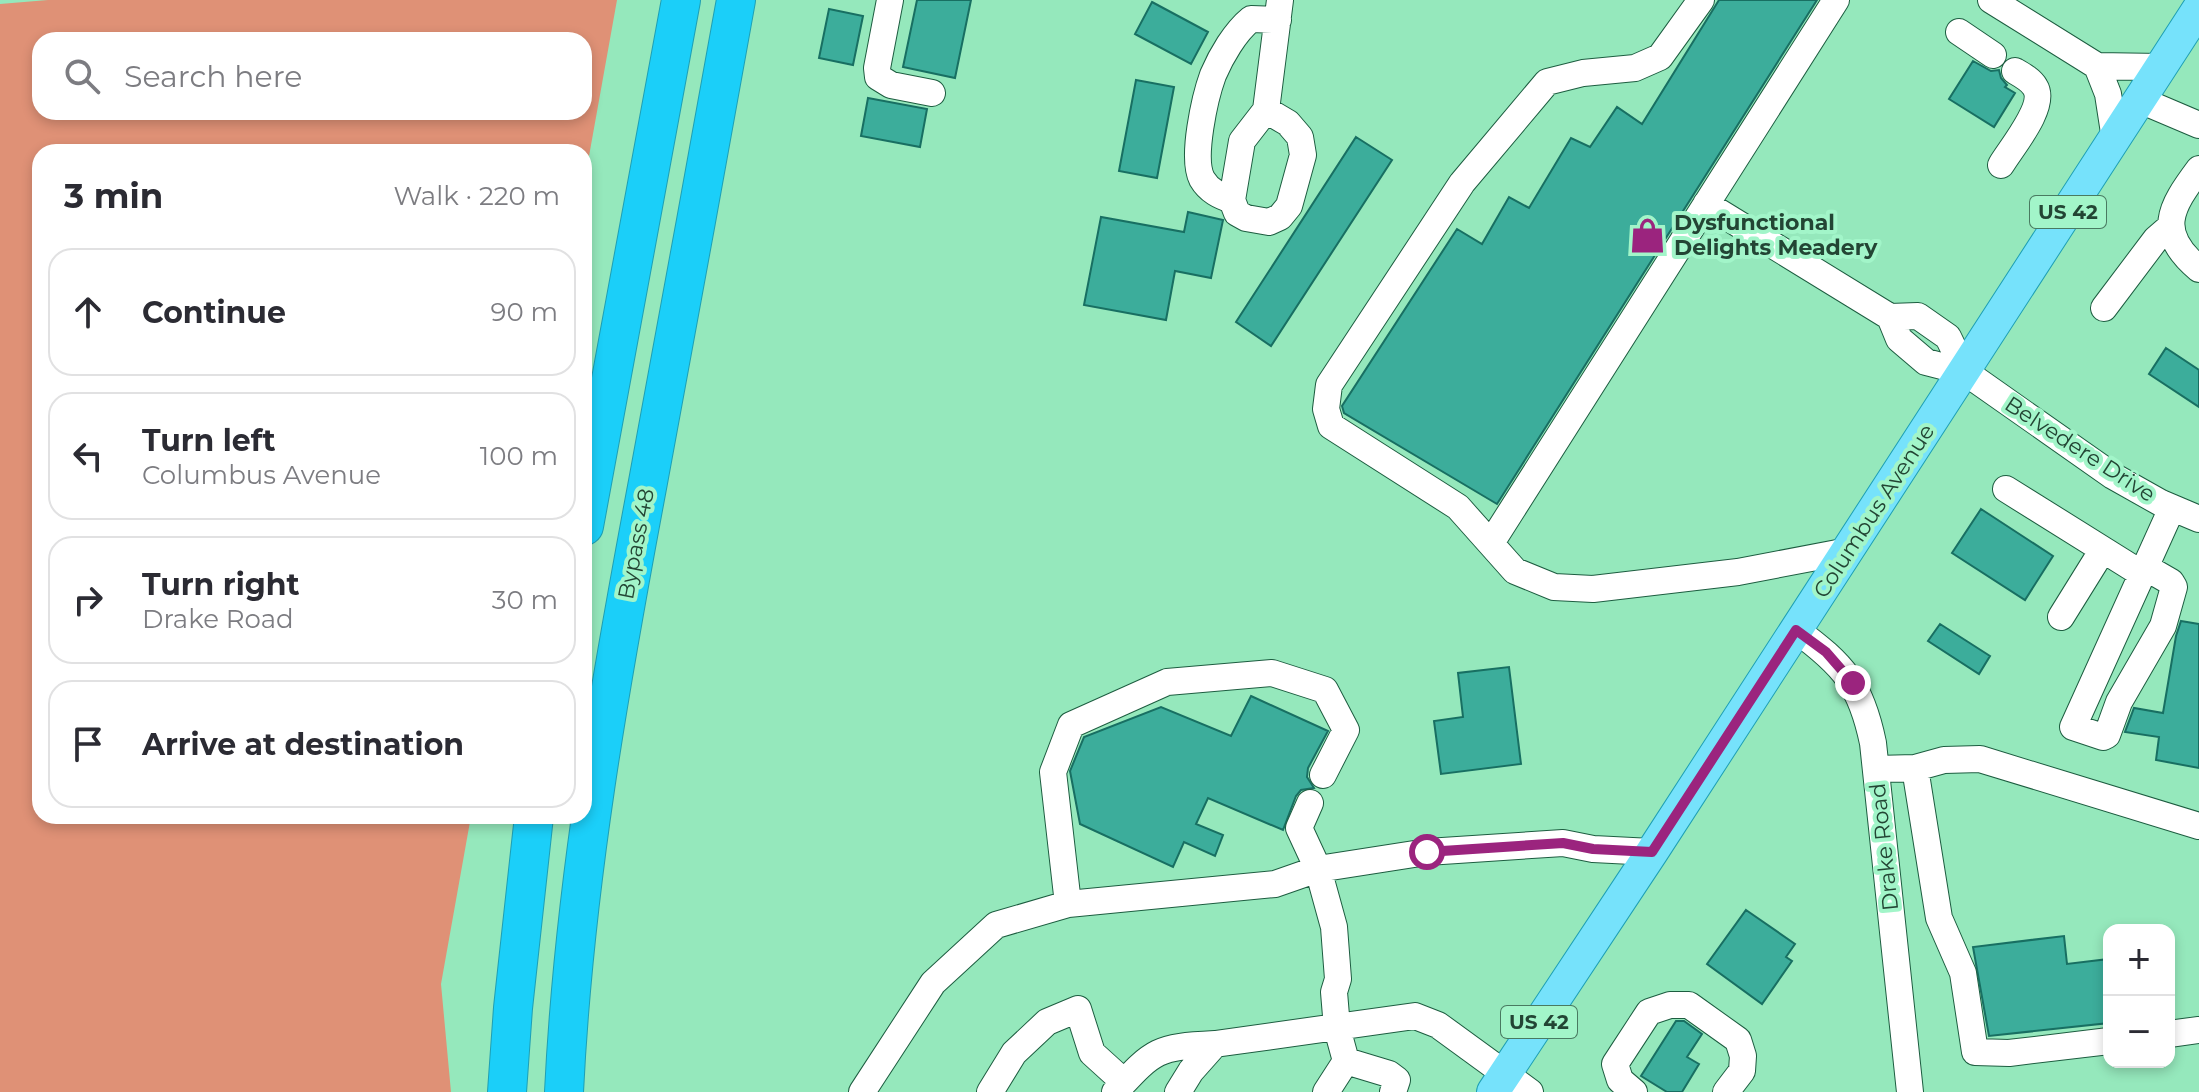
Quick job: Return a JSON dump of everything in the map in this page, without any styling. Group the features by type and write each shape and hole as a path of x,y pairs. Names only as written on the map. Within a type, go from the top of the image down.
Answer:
{"highway":[{"path":"592,483 681,0"},
{"name":"Bypass 48","path":"592,805 618,643 736,0"},
{"path":"507,1092 533,824"},
{"name":"Bypass 48","path":"564,1092 577,914 589,824"}],"main road":[{"name":"Columbus Avenue","path":"1509,1086 1652,852 2199,8"}],"street":[{"path":"890,0 878,77 891,85 932,93"},
{"path":"1701,0 1660,57 1635,68 1583,73 1547,82 1462,183 1329,385 1326,409 1331,426 1458,507 1515,571 1554,587 1593,589 1738,572 1848,551"},
{"path":"1491,543 1836,0"},
{"path":"1991,0 2097,66 2161,67"},
{"path":"1232,200 1216,194 1202,178 1199,138 1204,109 1213,75 1242,27 1251,19 1279,10 1266,110 1242,141 1232,200 1237,213 1269,222 1280,217 1289,206 1303,155 1300,137 1288,123 1266,110"},
{"path":"1959,32 1993,55"},
{"path":"2097,66 2108,94 2115,139"},
{"path":"2001,165 2037,108 2037,92 2033,84 2015,71"},
{"path":"2140,100 2199,125"},
{"path":"2199,169 2177,199 2171,226 2174,238 2189,261 2199,269"},
{"path":"1706,204 1890,317 1918,316 1948,337 1965,372"},
{"path":"2104,308 2147,251 2171,226"},
{"name":"Belvedere Drive","path":"1965,372 2113,476 2199,519"},
{"path":"2006,489 2102,551 2144,571 2171,582 2174,587 2163,626 2119,702 2107,735 2103,737 2073,727 2144,571 2172,508"},
{"path":"2061,617 2102,551"},
{"name":"Drake Road","path":"1796,630 1826,652 1853,683 1868,718 1910,1092"},
{"path":"1068,904 1053,772 1071,725 1167,682 1272,673 1325,690 1346,730 1323,775"},
{"path":"1876,769 1915,768 1944,760 1980,759 2199,826"},
{"path":"1915,768 1939,918 1963,973 1975,1052 2009,1053 2103,1042"},
{"path":"1310,803 1299,828 1318,869 1334,927 1338,979 1334,992 1337,1028 1346,1061 1326,1092"},
{"path":"862,1092 933,983 996,925 1068,904 1275,884 1318,869 1427,852 1563,843 1593,849 1652,852"},
{"path":"1634,1092 1620,1080 1615,1064 1649,1012 1670,1005 1689,1005 1738,1040 1743,1056 1742,1071 1726,1092"},
{"path":"990,1092 1014,1053 1047,1022 1078,1009 1092,1053 1119,1087 1149,1056 1173,1046 1215,1044 1415,1016 1438,1025 1509,1086"},
{"path":"2175,1033 2199,1030"},
{"path":"1178,1092 1191,1071 1215,1044"},
{"path":"1346,1061 1389,1074 1397,1080 1393,1092"}],"shaded area":[{"path":"48,0 617,0 591,144 32,144 32,824 470,824 441,984 451,1092 0,1092 0,4"}],"building":[{"path":"917,0 971,0 955,78 903,67"},
{"path":"1719,0 1817,0 1497,504 1344,413 1342,406 1457,229 1482,244 1509,197 1529,208 1571,138 1590,147 1617,107 1642,124"},
{"path":"1152,2 1208,32 1191,64 1135,34"},
{"path":"829,9 863,16 853,65 819,58"},
{"path":"1973,61 1991,71 1999,70 2007,85 2005,87 2015,93 1994,127 1949,99"},
{"path":"1136,80 1174,87 1157,178 1119,171"},
{"path":"868,98 927,109 920,147 861,136"},
{"path":"1356,137 1392,160 1271,346 1236,322"},
{"path":"1188,212 1223,220 1211,278 1175,271 1166,320 1084,305 1101,217 1184,232"},
{"path":"2166,348 2199,370 2199,407 2149,374"},
{"path":"1981,509 2053,556 2025,600 1952,553"},
{"path":"2181,621 2199,624 2199,768 2156,760 2159,737 2125,732 2134,708 2163,713"},
{"path":"1940,624 1990,656 1979,674 1928,641"},
{"path":"1509,667 1521,764 1441,774 1434,721 1463,717 1458,673"},
{"path":"1251,696 1328,731 1308,768 1307,777 1314,788 1301,790 1296,796 1283,830 1208,798 1196,824 1223,835 1215,856 1184,842 1173,867 1080,824 1070,771 1084,737 1161,707 1231,736"},
{"path":"1746,910 1795,944 1786,957 1792,961 1762,1004 1707,964"},
{"path":"2064,936 2067,964 2103,960 2103,1024 1989,1036 1973,947"},
{"path":"1676,1021 1684,1021 1702,1034 1687,1057 1699,1064 1682,1092 1667,1092 1641,1076"}],"place":[{"name":"Dysfunctional Delights Meadery","path":"1648,235"}],"route":[{"path":"1427,852 1563,843 1593,849 1652,852 1796,630 1826,652 1853,683"}]}
